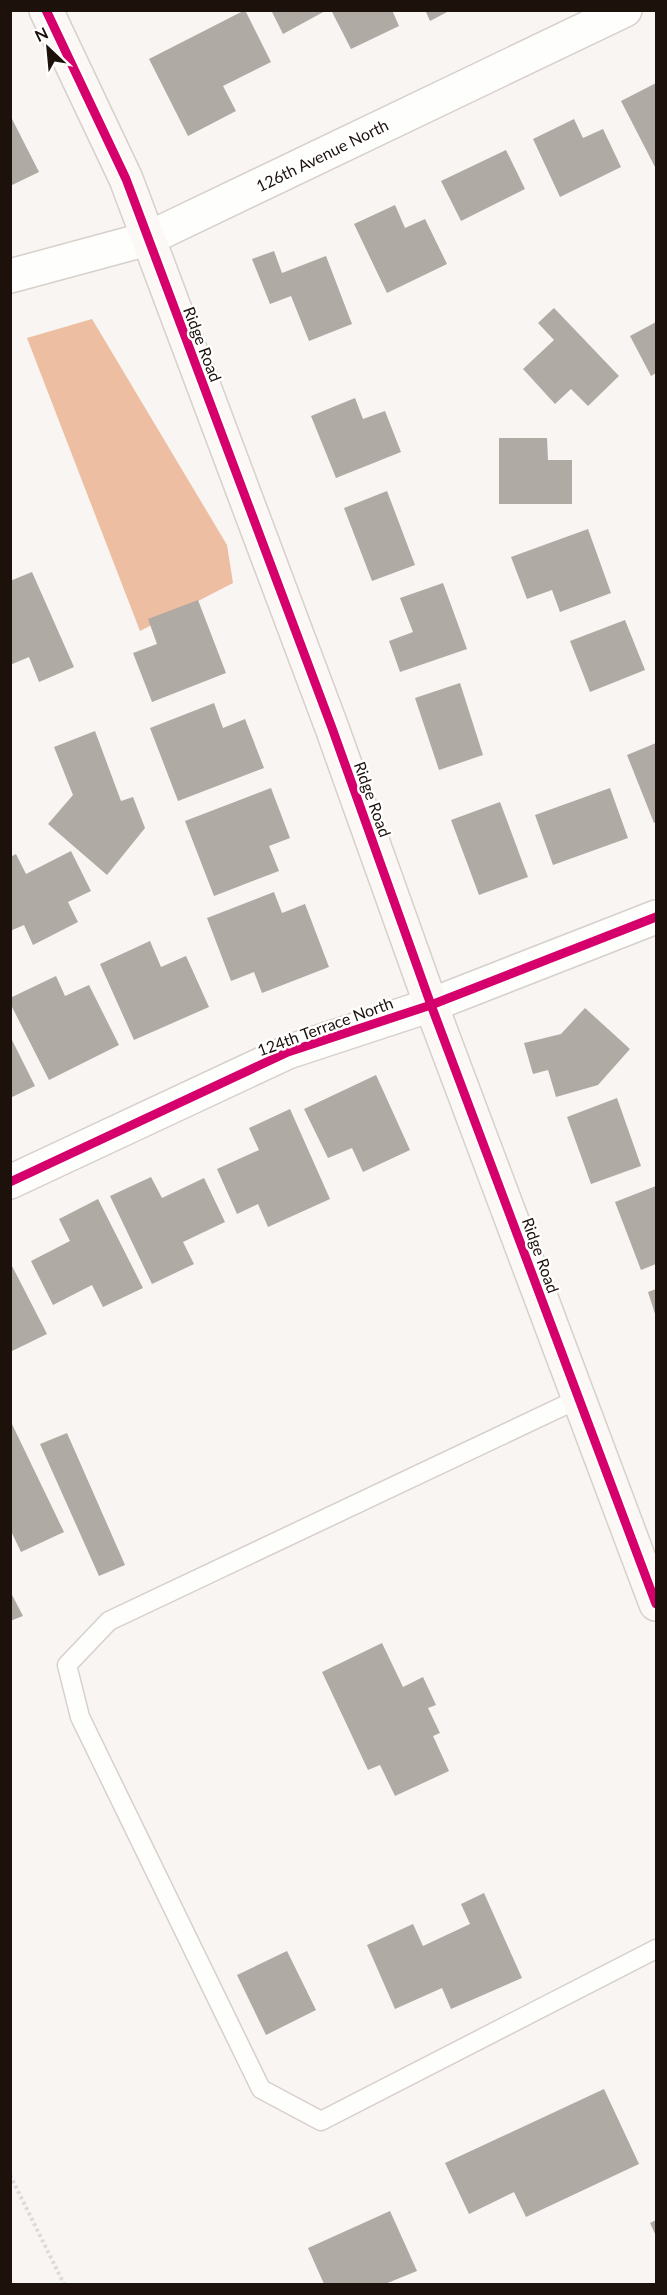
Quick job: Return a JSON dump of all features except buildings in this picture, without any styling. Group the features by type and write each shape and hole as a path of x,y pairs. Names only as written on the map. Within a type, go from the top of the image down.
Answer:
{"street":[{"name":"Ridge Road","path":"46,10 126,179 332,728 431,1005 657,1604"},
{"name":"126th Avenue North","path":"10,276 147,239 625,10"},
{"name":"124th Terrace North","path":"10,1182 288,1052 431,1005 657,916"}],"lane":[{"path":"578,1399 109,1621 68,1665 80,1717 261,2089 321,2121 657,1949"}],"path":[{"path":"10,2175 64,2284"}],"shaded area":[{"path":"92,319 227,545 233,583 140,631 27,338"}],"cycle path":[{"path":"46,10 126,179 332,728 431,1005 656,1604"},
{"path":"10,1182 288,1052 431,1005 656,917"}]}
